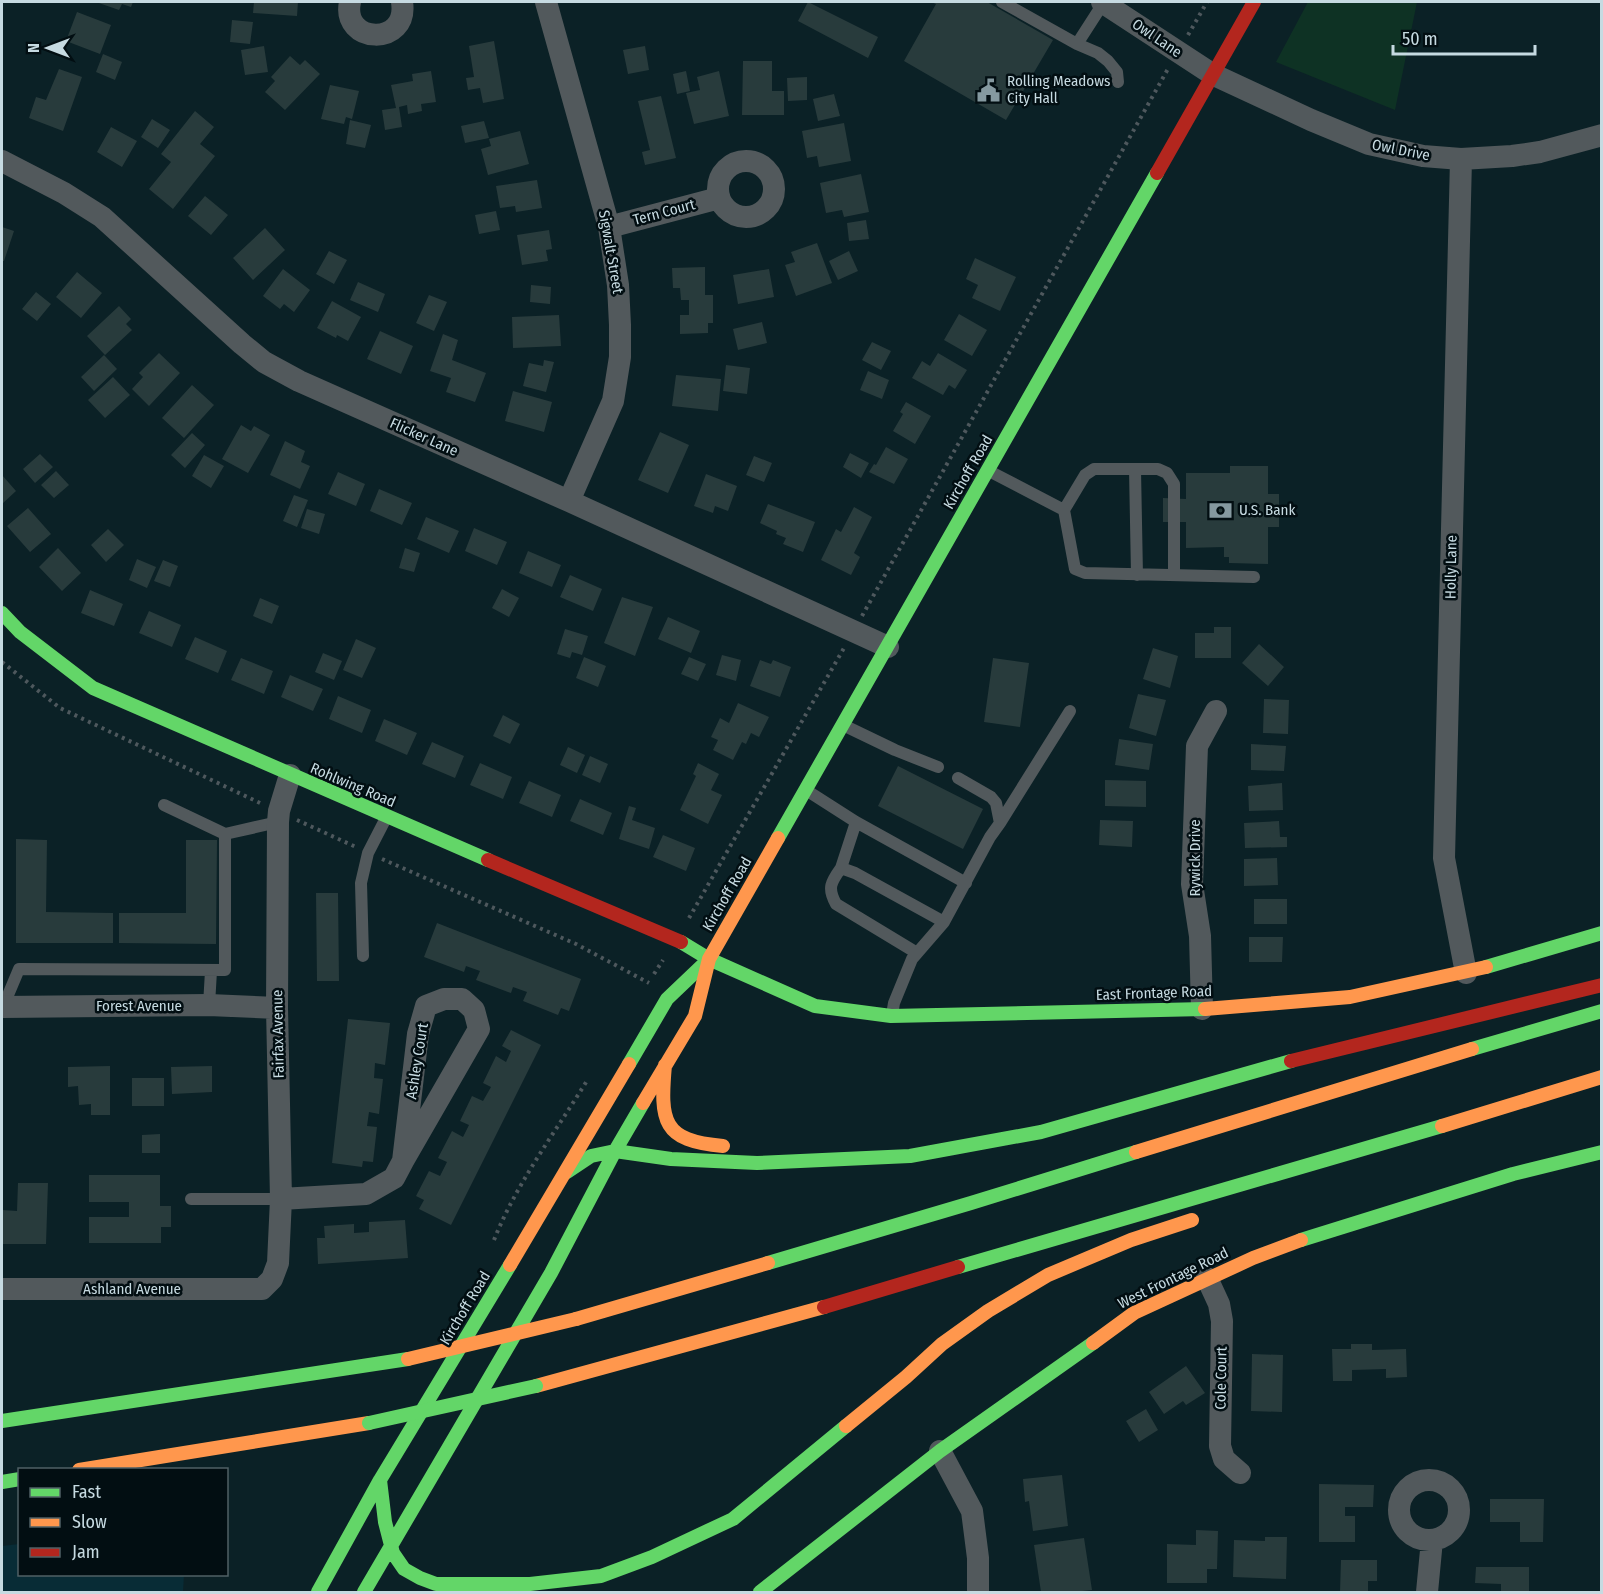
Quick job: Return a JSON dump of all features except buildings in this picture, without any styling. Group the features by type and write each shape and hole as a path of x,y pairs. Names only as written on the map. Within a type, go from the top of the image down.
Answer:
{"main road":[{"name":"Kirchoff Road","path":"364,1593 550,1273 615,1151 695,1016 709,959 1254,2"},
{"name":"Rohlwing Road","path":"4,619 93,688 387,817 676,939 709,959"},
{"name":"East Frontage Road","path":"709,959 815,1006 891,1016 1202,1009 1350,998 1466,973 1602,933"},
{"name":"Kirchoff Road","path":"318,1593 380,1480 567,1172 667,999 709,959"},
{"path":"567,1172 591,1156 615,1151 671,1159 756,1163 910,1156 1041,1132 1291,1061 1602,985"},
{"path":"2,1421 408,1359 576,1319 971,1203 1297,1101 1602,1011"},
{"path":"665,1065 664,1112 674,1132 688,1141 832,1160"},
{"path":"91,1468 369,1423 536,1386 828,1306 1133,1215 1296,1170 1602,1077"},
{"name":"West Frontage Road","path":"760,1593 940,1451 1134,1313 1253,1258 1367,1217 1513,1174 1600,1156"},
{"path":"1223,1205 1296,1170"},
{"path":"406,1586 530,1584 601,1576 652,1557 734,1519 906,1377 942,1344 988,1311 1048,1275 1131,1240 1202,1215"},
{"path":"2,1482 18,1479"},
{"path":"380,1480 391,1547 396,1560 401,1566 425,1581 436,1584"}],"street":[{"path":"350,2 350,17 357,28 370,35 380,35 393,29 403,13 405,2"},
{"name":"Sigwalt Street","path":"546,2 609,227 618,285 620,357 613,401 569,501"},
{"name":"Owl Lane","path":"1103,2 1212,74"},
{"name":"Owl Drive","path":"1212,74 1369,144 1423,156 1461,159 1512,156 1540,152 1602,135"},
{"name":"Holly Lane","path":"1461,159 1444,858 1466,973"},
{"name":"Flicker Lane","path":"2,161 64,193 102,217 264,362 299,381 888,647"},
{"name":"Tern Court","path":"609,227 719,198"},
{"name":"Rywick Drive","path":"1202,1009 1200,936 1192,884 1197,746 1216,711"},
{"name":"Fairfax Avenue","path":"262,1289 272,1279 278,1263 281,1199 277,1008 279,817 290,775"},
{"name":"Ashley Court","path":"281,1199 366,1194 394,1178 404,1161 479,1029 474,1010 462,999 444,999 426,1006 418,1034 404,1161"},
{"name":"Forest Avenue","path":"2,1007 210,1005 277,1008"},
{"name":"Cole Court","path":"1207,1278 1219,1304 1222,1321 1220,1446 1224,1459 1240,1473"},
{"name":"Ashland Avenue","path":"2,1289 262,1289"},
{"path":"940,1451 972,1511 978,1558 978,1593"},
{"path":"1427,1593 1432,1540"}],"lane":[{"path":"1002,2 1077,44 1098,53 1117,72 1118,82"},
{"path":"1077,44 1103,2"},
{"path":"1174,575 1173,484 1167,472 1158,469 1094,469 1085,475 1064,510 1075,569 1085,573 1254,577"},
{"path":"1135,469 1137,575"},
{"path":"988,470 1064,510"},
{"path":"891,1016 912,960 944,922 990,837 1070,711"},
{"path":"843,725 895,750 938,767"},
{"path":"958,778 991,797 996,803 1000,823"},
{"path":"806,789 856,822 966,883"},
{"path":"164,805 225,834 279,817"},
{"path":"363,956 361,883 368,853 387,817"},
{"path":"856,822 841,868 831,881 830,892 836,904 917,953"},
{"path":"2,1007 19,969 225,970 225,834"},
{"path":"841,868 855,873 944,922"},
{"path":"210,1005 211,970"},
{"path":"191,1199 281,1199"},
{"path":"783,1575 783,1593"}],"path":[{"path":"1194,24 1207,2"},
{"path":"690,915 853,631 1162,80"},
{"path":"2,662 60,708 279,817 368,853 576,944 649,983"}],"shaded area":[{"path":"18,1544 18,1576 184,1576 183,1592 2,1592 2,1546"}],"green space":[{"path":"1308,2 1417,2 1395,110 1276,62"}],"traffic: fast":[{"path":"778,838 1157,173"},
{"path":"2,613 20,632 93,688 488,860"},
{"path":"1486,967 1602,933"},
{"path":"681,942 709,959 815,1006 891,1016 1205,1009"},
{"path":"629,1064 667,999 709,959"},
{"path":"1472,1049 1602,1011"},
{"path":"567,1172 591,1156 615,1151 671,1159 757,1163 910,1156 1041,1132 1291,1061"},
{"path":"364,1592 551,1273 643,1103"},
{"path":"958,1267 1442,1126"},
{"path":"768,1263 1136,1152"},
{"path":"1301,1240 1513,1174 1602,1152"},
{"path":"318,1592 380,1480 510,1265"},
{"path":"760,1592 940,1451 1093,1343"},
{"path":"2,1421 408,1359"},
{"path":"369,1423 536,1386"},
{"path":"380,1480 385,1522 393,1553 404,1569 420,1578 436,1584 530,1584 601,1576 652,1557 733,1519 846,1426"},
{"path":"2,1482 18,1479"}],"traffic: slow":[{"path":"643,1103 695,1016 709,959 778,838"},
{"path":"1205,1009 1350,997 1486,967"},
{"path":"1136,1152 1472,1049"},
{"path":"510,1265 629,1064"},
{"path":"665,1065 663,1101 669,1125 688,1139 723,1146"},
{"path":"1442,1126 1602,1077"},
{"path":"846,1426 942,1344 988,1311 1048,1275 1131,1240 1192,1220"},
{"path":"1093,1343 1134,1313 1253,1258 1301,1240"},
{"path":"576,1319 768,1263"},
{"path":"536,1386 824,1307"},
{"path":"408,1359 576,1319"},
{"path":"91,1468 369,1423"}],"traffic: jam":[{"path":"1157,173 1254,2"},
{"path":"488,860 681,942"},
{"path":"1291,1061 1602,985"},
{"path":"824,1307 958,1267"}],"place":[{"name":"Rolling Meadows City Hall","path":"989,90"},
{"name":"U.S. Bank","path":"1221,510"}]}
